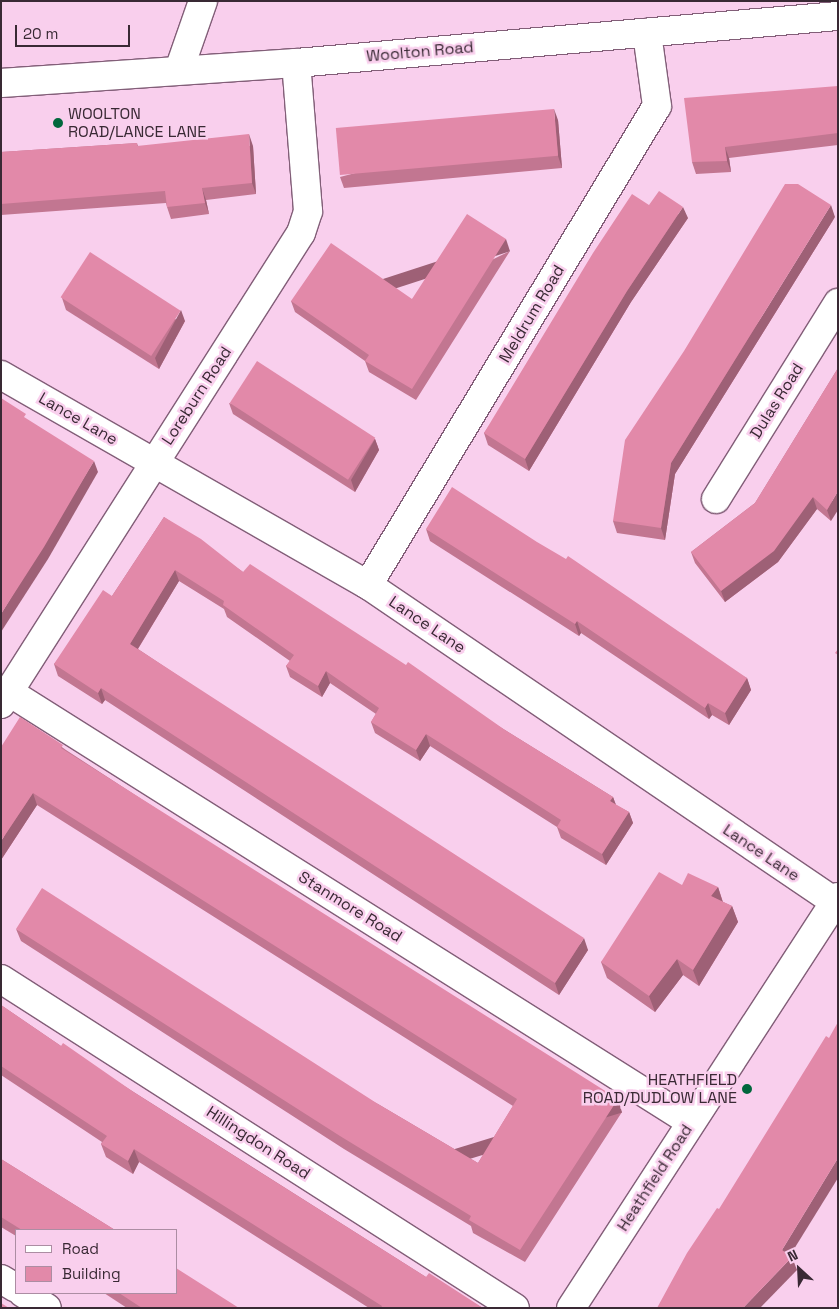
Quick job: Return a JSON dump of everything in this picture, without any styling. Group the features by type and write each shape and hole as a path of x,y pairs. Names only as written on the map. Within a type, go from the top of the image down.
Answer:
{"street":[{"path":"179,70 203,1"},
{"name":"Woolton Road","path":"1,83 296,63 838,16"},
{"name":"Meldrum Road","path":"368,585 657,106 647,33"},
{"name":"Loreburn Road","path":"5,698 301,233 308,211 296,63"},
{"name":"Dulas Road","path":"716,500 838,303"},
{"name":"Lance Lane","path":"1,375 368,585 837,901"},
{"name":"Stanmore Road","path":"5,698 691,1122"},
{"name":"Heathfield Road","path":"571,1308 837,901"},
{"name":"Hillingdon Road","path":"1,978 515,1308"},
{"path":"1,1279 15,1287"},
{"path":"25,1294 47,1308"}],"building":[{"path":"838,86 838,133 725,147 727,161 692,162 684,98"},
{"path":"554,109 558,156 340,175 336,128"},
{"path":"249,134 252,183 202,188 205,203 167,207 165,191 1,204 1,152 137,143 137,146"},
{"path":"785,184 798,184 831,205 671,463 661,528 613,521 625,440 684,351"},
{"path":"659,191 683,207 627,291 525,459 484,433 593,253 632,194 649,205"},
{"path":"467,214 506,239 412,389 365,361 369,355 291,301 331,243 412,299"},
{"path":"90,252 181,311 151,356 61,297"},
{"path":"257,361 375,438 348,480 230,403"},
{"path":"838,368 838,491 827,510 813,497 774,551 721,591 691,552 755,503"},
{"path":"1,398 26,414 24,417 94,461 44,547 1,614"},
{"path":"452,487 537,542 566,559 568,556 747,678 725,713 708,703 705,708 577,621 575,624 426,529"},
{"path":"164,517 201,539 243,572 250,564 406,665 408,662 505,730 613,797 610,801 629,812 602,854 557,827 561,820 426,734 416,750 371,722 379,708 326,671 318,686 286,666 294,655 223,605 224,601 175,570 130,644 584,938 555,983 101,688 98,693 54,664 103,590 112,596"},
{"path":"20,717 63,745 61,748 618,1099 520,1250 469,1220 471,1216 340,1136 16,929 42,888 378,1104 478,1163 517,1099 33,793 1,841 1,747"},
{"path":"659,872 682,885 688,873 718,887 711,896 732,906 693,970 677,959 649,996 601,962"},
{"path":"1,1005 61,1046 63,1043 135,1093 426,1277 429,1273 483,1308 381,1308 382,1306 134,1149 128,1161 101,1144 107,1136 1,1066"},
{"path":"838,1022 838,1158 782,1250 792,1257 743,1308 657,1308 687,1253 717,1208 719,1209 826,1036 829,1038"},
{"path":"1,1159 113,1229 20,1229 1,1217"},
{"path":"178,1269 239,1308 142,1308 121,1294 178,1294"},
{"path":"1,1303 9,1308 1,1308"}],"place":[{"name":"WOOLTON ROAD/LANCE LANE","path":"58,123"},
{"name":"HEATHFIELD ROAD/DUDLOW LANE","path":"747,1089"}]}
